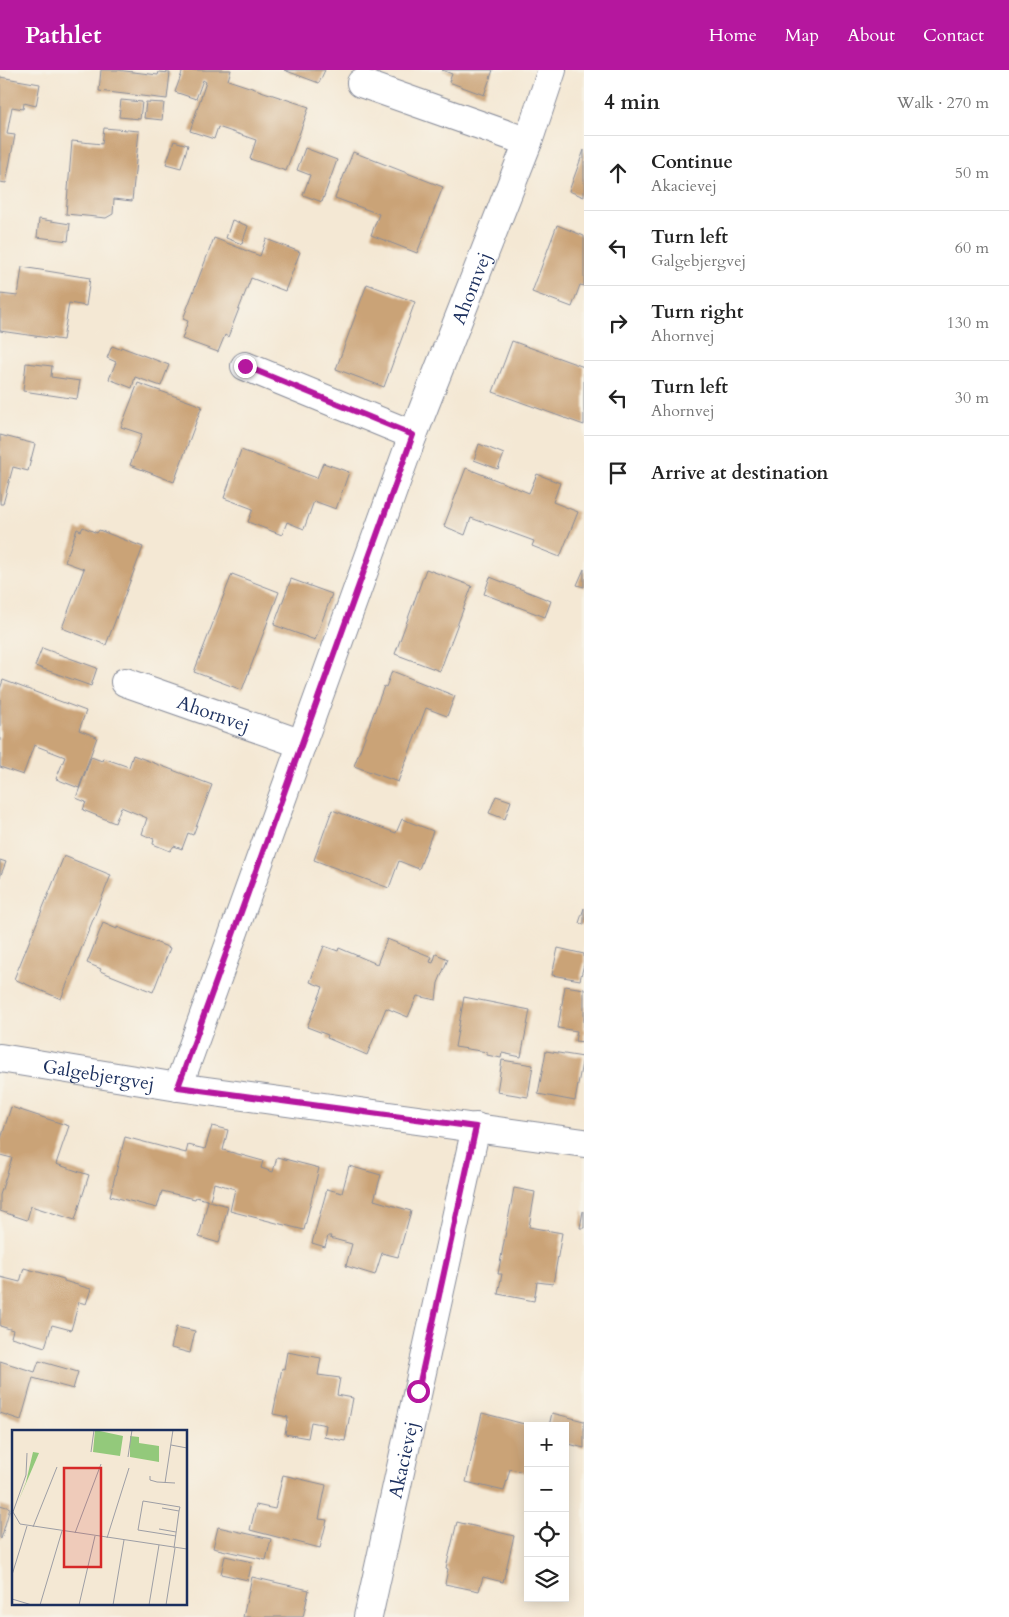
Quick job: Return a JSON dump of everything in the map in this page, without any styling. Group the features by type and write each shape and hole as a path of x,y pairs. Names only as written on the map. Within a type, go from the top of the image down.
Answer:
{"street":[{"name":"Ahornvej","path":"178,1087 413,435 528,142 552,70"},
{"path":"361,83 528,142"},
{"path":"245,366 413,435"},
{"name":"Ahornvej","path":"125,682 302,744"},
{"name":"Galgebjergvej","path":"0,1058 178,1087 584,1143"},
{"name":"Akacievej","path":"368,1617 476,1127"}],"building":[{"path":"101,70 158,75 159,72 170,73 167,99 99,91"},
{"path":"183,70 231,70 228,80 309,107 286,171 250,159 256,140 218,127 214,139 190,131 206,82 203,80 196,99 175,92"},
{"path":"284,70 325,70 319,83"},
{"path":"442,70 493,70 484,95 449,82 452,74"},
{"path":"0,77 40,84 36,106 24,103 23,109 12,107 7,134 15,135 6,183 0,182"},
{"path":"121,100 142,102 140,119 119,117"},
{"path":"146,102 164,103 162,120 144,118"},
{"path":"104,128 139,131 132,201 114,199 113,214 106,218 66,214 72,141 102,144"},
{"path":"174,141 188,145 181,168 166,164"},
{"path":"305,148 337,160 322,202 303,195 310,175 297,170"},
{"path":"584,150 584,197 569,191"},
{"path":"353,152 443,187 417,253 371,235 379,214 335,198"},
{"path":"39,219 70,224 68,241 37,237"},
{"path":"232,220 248,226 242,244 226,238"},
{"path":"557,225 584,236 584,286 580,285 572,307 532,292"},
{"path":"214,238 260,256 266,239 300,252 285,291 251,278 228,337 225,335 218,352 182,339 188,321 183,319"},
{"path":"22,267 90,278 86,306 69,303 63,340 0,331 0,294 18,296"},
{"path":"367,284 415,302 384,387 336,369"},
{"path":"512,341 584,367 584,425 493,392"},
{"path":"112,346 120,349 121,347 169,365 161,386 135,377 132,388 109,379 116,362 107,358"},
{"path":"26,363 52,366 51,377 80,381 77,399 23,391"},
{"path":"138,383 202,406 174,482 130,465 142,434 121,427"},
{"path":"0,435 35,444 28,471 13,467 3,504 0,504"},
{"path":"479,444 504,454 498,469 474,460"},
{"path":"241,450 317,478 323,463 349,472 336,509 314,501 304,529 287,522 282,535 248,522 253,509 224,498"},
{"path":"466,468 529,493 537,474 560,483 553,502 578,512 560,557 532,546 534,541 471,518 465,535 444,526"},
{"path":"83,527 97,533 99,530 143,547 106,645 62,628 84,569 65,562 77,529 81,531"},
{"path":"426,569 472,586 440,671 395,654"},
{"path":"584,569 584,587 577,585"},
{"path":"232,574 279,592 242,690 194,672"},
{"path":"490,577 551,601 545,617 484,594"},
{"path":"291,579 332,594 315,640 274,625"},
{"path":"42,648 97,668 91,686 35,666"},
{"path":"392,671 455,696 447,716 426,708 398,782 354,766 384,686 386,687"},
{"path":"3,680 86,711 79,730 97,737 79,788 56,779 65,757 34,745 23,775 0,767 0,689"},
{"path":"133,755 212,785 193,835 188,833 182,849 174,846 170,851 153,844 154,839 142,834 147,818 121,807 115,823 83,810 86,802 76,798 91,757 102,761 103,758 129,767"},
{"path":"496,796 511,801 505,819 489,813"},
{"path":"332,810 396,833 402,819 433,831 419,869 399,861 389,888 314,860"},
{"path":"64,856 111,875 61,999 14,979"},
{"path":"0,860 6,862 0,877"},
{"path":"584,908 584,925 579,923"},
{"path":"103,923 170,948 153,992 100,971 101,969 87,963"},
{"path":"387,939 432,957 430,962 433,963 436,954 448,959 438,983 436,1000 417,996 408,1017 386,1008 367,1055 327,1038 328,1035 307,1027 323,987 310,982 324,946 338,951 339,948 377,964"},
{"path":"558,948 584,954 584,964 580,980 552,975"},
{"path":"565,986 584,989 584,1042 575,1041 577,1031 558,1028"},
{"path":"464,997 530,1010 521,1057 502,1053 501,1058 487,1055 487,1052 455,1047"},
{"path":"546,1051 583,1057 575,1101 538,1094"},
{"path":"502,1060 533,1065 528,1097 497,1092"},
{"path":"11,1107 69,1126 56,1164 89,1175 75,1220 31,1206 27,1220 0,1211 0,1195 12,1158 0,1155 0,1142"},
{"path":"212,1126 228,1130 223,1150 263,1161 261,1168 273,1172 277,1157 319,1168 304,1230 230,1211 235,1189 214,1183 210,1201 228,1206 219,1243 199,1237 207,1200 162,1191 157,1208 110,1196 125,1137 186,1153 188,1145 205,1149"},
{"path":"349,1166 381,1175 374,1200 411,1211 398,1257 382,1253 375,1275 346,1266 352,1244 330,1238 331,1236 328,1236 325,1247 312,1243 327,1189 342,1193"},
{"path":"514,1188 535,1192 529,1227 562,1233 553,1284 537,1282 534,1301 498,1294 502,1274 498,1274"},
{"path":"583,1211 584,1228 580,1228"},
{"path":"24,1268 91,1289 86,1304 79,1302 71,1330 52,1325 45,1347 11,1337 13,1330 0,1326 0,1277 20,1282"},
{"path":"176,1327 195,1331 190,1353 171,1348"},
{"path":"287,1352 321,1358 318,1375 340,1378 337,1395 353,1398 345,1441 324,1437 326,1425 311,1422 308,1438 285,1434 288,1417 273,1414"},
{"path":"0,1361 35,1372 39,1361 78,1372 73,1389 33,1378 21,1420 0,1413"},
{"path":"482,1413 524,1424 524,1472 510,1469 504,1491 466,1482"},
{"path":"552,1413 584,1421 584,1448 569,1444 569,1422 550,1422"},
{"path":"283,1475 326,1485 319,1519 327,1520 320,1548 250,1530 256,1505 275,1509"},
{"path":"0,1505 10,1508 1,1539 0,1538"},
{"path":"457,1522 514,1536 503,1582 483,1577 479,1591 445,1584 448,1569 446,1568"},
{"path":"218,1527 271,1539 266,1560 213,1548"},
{"path":"225,1556 252,1562 248,1580 221,1574"},
{"path":"252,1577 309,1590 303,1617 243,1617"}],"route":[{"path":"245,366 413,435 178,1087 476,1127 418,1391"}]}
